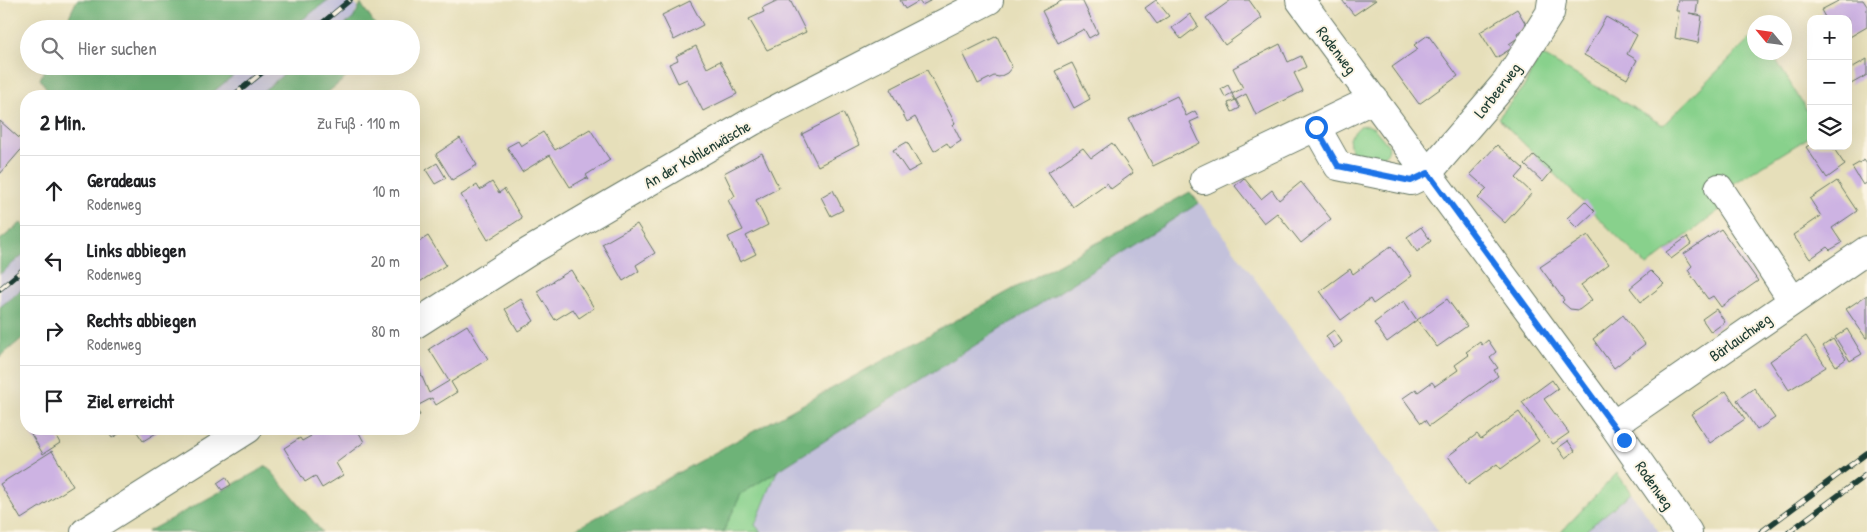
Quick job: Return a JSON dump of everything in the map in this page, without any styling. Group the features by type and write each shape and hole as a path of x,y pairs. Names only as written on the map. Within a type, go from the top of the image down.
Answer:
{"street":[{"name":"An der Kohlenwäsche","path":"420,320 530,251 753,121 989,0"},
{"name":"Rodenweg","path":"1300,0 1613,424 1688,532"},
{"name":"Lorbeerweg","path":"1428,173 1507,81 1550,13 1552,0"},
{"path":"1204,180 1374,99"},
{"path":"1316,127 1338,166 1411,181 1428,173"},
{"path":"1719,188 1793,301"},
{"name":"Bärlauchweg","path":"1613,424 1867,250"},
{"path":"85,532 239,435"}],"shaded area":[{"path":"341,0 358,6 352,20 301,20 324,1"},
{"path":"234,75 283,75 264,90 215,90"},
{"path":"1199,202 1439,532 723,532 741,494"},
{"path":"20,257 20,291 0,307 0,274"},
{"path":"1631,493 1659,532 1584,532"}],"green space":[{"path":"77,0 328,0 302,20 67,20"},
{"path":"361,4 372,20 352,20"},
{"path":"1747,42 1747,60 1776,60 1807,111 1807,138 1728,187 1722,208 1647,266 1498,118 1525,85 1540,54 1663,125"},
{"path":"42,75 234,75 215,90 48,90 40,79"},
{"path":"283,75 350,75 331,90 264,90"},
{"path":"1367,125 1374,128 1389,146 1388,152 1383,157 1351,153 1349,138 1360,126"},
{"path":"1190,192 1199,203 741,494 723,532 570,532"},
{"path":"20,224 20,257 0,274 0,240"},
{"path":"20,291 20,340 0,357 0,307"},
{"path":"267,466 322,532 147,532"},
{"path":"777,471 755,525 761,532 723,532 741,494"},
{"path":"1617,473 1631,493 1584,532 1561,532"}],"building":[{"path":"778,0 790,0 806,32 767,50 749,19 764,12 762,8"},
{"path":"900,0 932,0 922,5 919,1 905,9"},
{"path":"1063,0 1082,0 1098,33 1089,38 1084,29 1058,43 1042,11"},
{"path":"1156,0 1169,16 1157,24 1145,8"},
{"path":"1231,0 1249,0 1262,18 1225,45 1206,18"},
{"path":"1342,0 1376,0 1354,15"},
{"path":"1678,0 1698,0 1696,14 1689,13 1702,16 1698,43 1675,38 1679,11 1676,11"},
{"path":"1840,0 1863,0 1867,6 1867,27 1852,36 1852,15 1824,15 1821,10"},
{"path":"690,1 703,25 674,40 662,15"},
{"path":"1517,9 1527,26 1517,33 1519,37 1509,44 1512,48 1496,58 1480,32"},
{"path":"1190,14 1198,26 1181,39 1172,28"},
{"path":"1606,17 1637,35 1627,54 1637,60 1627,79 1584,55"},
{"path":"1428,35 1458,76 1419,104 1392,67 1418,49 1414,45"},
{"path":"997,36 1012,67 1007,73 999,77 994,76 978,84 963,53"},
{"path":"1280,44 1288,62 1301,56 1306,67 1294,73 1303,91 1256,115 1246,94 1235,100 1232,94 1243,88 1233,68"},
{"path":"696,46 707,68 720,61 737,94 703,111 687,79 678,83 669,64 678,60 676,56"},
{"path":"1867,59 1867,75 1852,83 1852,68"},
{"path":"1072,63 1090,99 1074,108 1055,71"},
{"path":"927,70 955,123 953,125 961,141 950,148 947,143 934,151 915,117 907,122 890,89"},
{"path":"1228,85 1232,93 1225,97 1221,89"},
{"path":"1177,96 1186,116 1195,111 1199,118 1190,122 1200,143 1153,166 1129,119"},
{"path":"1236,100 1240,108 1232,112 1228,103"},
{"path":"843,113 859,145 818,166 802,134"},
{"path":"0,121 20,139 20,151 0,174"},
{"path":"590,129 610,160 586,175 589,180 586,178 570,187 550,155 522,172 507,147 518,141 521,146 543,132 555,150"},
{"path":"460,138 477,165 452,180 436,154"},
{"path":"907,142 921,165 908,172 893,150"},
{"path":"1112,143 1133,173 1111,189 1107,183 1073,207 1048,172 1083,148 1091,158"},
{"path":"1497,145 1524,169 1516,178 1532,193 1505,223 1478,198 1487,189 1470,174"},
{"path":"1808,150 1835,150 1845,165 1827,178"},
{"path":"762,153 779,188 756,200 768,225 746,236 756,254 740,262 728,237 743,230 728,200 735,196 724,173"},
{"path":"1534,155 1552,171 1543,182 1525,165"},
{"path":"1864,160 1867,164 1867,183 1863,185 1852,167"},
{"path":"437,163 446,178 435,184 426,170"},
{"path":"1244,178 1261,199 1272,190 1279,200 1301,182 1331,219 1301,243 1277,213 1264,223 1235,186"},
{"path":"1837,181 1857,211 1832,228 1842,243 1830,250 1827,247 1810,259 1793,235 1821,216 1810,199"},
{"path":"492,182 499,193 504,189 522,218 488,240 461,195 477,185 480,190"},
{"path":"833,190 843,210 831,216 821,197"},
{"path":"1585,201 1595,211 1577,228 1567,218"},
{"path":"637,224 655,253 636,265 639,271 623,281 602,244"},
{"path":"1421,227 1431,241 1417,252 1407,237"},
{"path":"1721,229 1758,281 1721,307 1713,296 1708,299 1697,284 1688,270 1692,266 1684,254"},
{"path":"1588,235 1609,264 1581,285 1592,300 1579,310 1570,309 1562,302 1564,300 1540,267"},
{"path":"428,236 446,265 420,282 420,241"},
{"path":"1687,237 1691,244 1671,259 1666,252"},
{"path":"1391,246 1412,276 1373,304 1370,299 1341,320 1320,291 1350,269 1353,274"},
{"path":"571,270 594,308 579,318 573,309 555,320 537,291"},
{"path":"1651,271 1664,284 1641,302 1630,288"},
{"path":"1867,295 1867,338 1866,338 1846,309"},
{"path":"521,299 534,321 518,331 505,309"},
{"path":"1447,299 1467,326 1437,347 1417,320"},
{"path":"1404,301 1417,320 1387,342 1374,323"},
{"path":"1716,309 1725,322 1711,332 1702,319"},
{"path":"1623,315 1645,344 1614,368 1593,339"},
{"path":"467,325 488,359 451,382 457,392 436,405 432,398 420,404 420,372 429,393 449,381 429,349"},
{"path":"1847,329 1862,354 1850,361 1835,337"},
{"path":"1334,330 1342,342 1334,348 1326,336"},
{"path":"1806,336 1826,367 1789,390 1770,361"},
{"path":"1833,339 1846,359 1836,366 1823,346"},
{"path":"1488,340 1496,352 1490,357 1498,368 1494,370 1498,376 1429,426 1425,420 1421,423 1403,398 1416,389 1418,392 1432,382 1435,386 1458,370 1455,365 1469,355 1466,352 1480,342 1482,345"},
{"path":"1552,380 1558,389 1544,399 1569,433 1553,444 1522,402"},
{"path":"1754,388 1775,418 1757,430 1737,400"},
{"path":"1726,391 1745,419 1710,443 1691,414"},
{"path":"1519,412 1539,441 1501,469 1497,464 1468,485 1448,456 1477,434 1481,439"},
{"path":"32,435 55,435 60,443 43,454"},
{"path":"139,435 153,435 143,441"},
{"path":"360,435 364,442 336,463 343,475 322,488 315,476 305,482 284,448 300,438 302,441 311,436"},
{"path":"1568,441 1575,451 1565,458 1558,448"},
{"path":"52,451 73,486 21,519 0,484"},
{"path":"226,477 231,485 222,490 217,483"}],"railway":[{"path":"326,20 350,0"},
{"path":"240,90 259,75"},
{"path":"0,289 20,272"},
{"path":"1761,532 1867,453"},
{"path":"1789,532 1867,474"}],"route":[{"path":"1316,127 1338,166 1411,181 1428,173 1624,440"}]}
